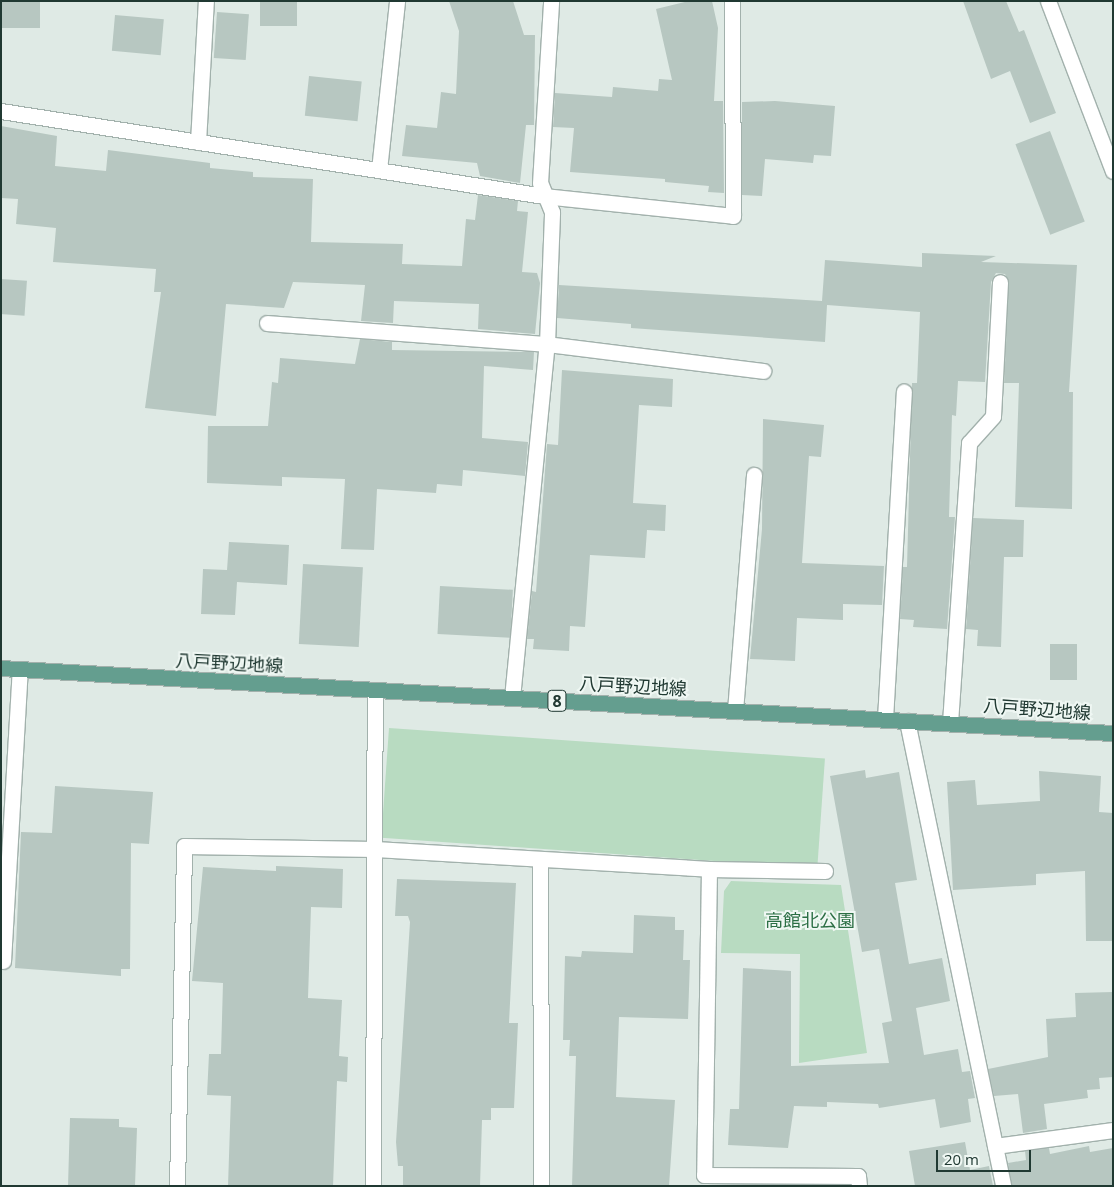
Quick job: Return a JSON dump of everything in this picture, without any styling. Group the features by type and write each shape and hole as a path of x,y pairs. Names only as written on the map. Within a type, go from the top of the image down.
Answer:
{"main road":[{"name":"八戸野辺地線","path":"1,668 1113,733"}],"street":[{"path":"198,142 206,1"},
{"path":"379,170 397,1"},
{"path":"512,698 547,344 552,212 540,183 551,1"},
{"path":"1,111 544,196 732,216 732,1"},
{"path":"1048,1 1113,171"},
{"path":"950,722 969,443 993,416 1000,282"},
{"path":"267,323 547,344 763,371"},
{"path":"885,719 904,392"},
{"path":"735,711 754,474"},
{"path":"3,961 20,669"},
{"path":"373,1186 375,690"},
{"path":"906,720 1003,1186"},
{"path":"177,1186 184,846 375,849 708,869 825,871"},
{"path":"540,859 540,1186"},
{"path":"708,869 704,1175 858,1176 859,1186"},
{"path":"995,1146 1113,1130"}],"green space":[{"path":"389,728 825,758 817,868 381,838"},
{"name":"高館北公園","path":"731,881 841,885 867,1053 799,1063 800,954 721,953 724,891"}],"building":[{"path":"1,1 40,1 40,28 1,28"},
{"path":"260,1 297,1 297,26 260,26"},
{"path":"449,1 513,1 524,35 535,35 534,125 526,125 520,183 480,176 477,163 402,156 406,125 437,128 441,92 456,94 459,31"},
{"path":"689,1 712,1 718,28 714,101 723,101 724,193 708,192 709,186 665,182 665,179 570,172 574,128 553,127 555,93 612,97 613,87 658,91 659,79 672,80 656,9"},
{"path":"963,1 1006,1 1019,32 1024,30 1056,113 1030,123 1010,71 991,79"},
{"path":"217,12 249,14 246,60 214,58"},
{"path":"115,15 164,19 161,55 112,51"},
{"path":"309,76 362,82 358,121 305,116"},
{"path":"775,101 835,106 831,156 814,155 813,163 765,159 762,196 742,195 742,102"},
{"path":"1,126 57,136 55,166 106,171 108,150 210,163 210,168 253,172 253,177 313,179 311,242 403,244 402,264 462,266 466,219 475,220 478,195 518,201 517,211 528,212 522,272 537,273 540,283 535,334 478,329 479,304 394,301 393,323 361,321 365,285 293,282 284,308 226,304 216,416 145,408 161,292 154,292 156,269 53,262 56,228 16,224 18,199 1,198"},
{"path":"1050,131 1085,222 1050,235 1015,144"},
{"path":"922,253 996,256 981,262 1077,265 1069,392 1073,392 1072,509 1015,507 1019,383 1004,383 1009,282 1005,274 996,273 991,282 985,382 958,381 956,416 952,415 949,517 955,517 947,629 913,627 914,620 900,619 903,567 907,567 912,383 917,383 920,312 827,305 825,342 631,328 631,324 557,318 559,285 822,301 825,260 922,267"},
{"path":"1,279 27,281 24,316 1,314"},
{"path":"360,339 392,342 392,350 534,352 533,370 484,366 482,438 528,442 525,476 463,470 462,486 437,484 436,493 377,489 374,550 341,549 345,479 282,477 282,486 207,483 208,426 268,426 272,382 278,383 280,358 355,364"},
{"path":"562,370 673,379 672,407 639,405 633,503 666,505 665,531 647,530 645,558 590,555 585,627 570,626 569,651 533,649 534,639 527,639 532,591 536,592 547,444 558,445"},
{"path":"763,419 824,425 821,457 809,456 802,563 884,566 882,605 843,604 843,620 797,618 795,661 750,659 762,529"},
{"path":"973,518 1024,520 1023,557 1004,557 1001,647 977,646 978,630 966,629"},
{"path":"229,542 289,545 287,585 237,582 235,615 201,614 203,569 227,570"},
{"path":"303,564 363,567 359,647 299,644"},
{"path":"440,586 513,590 510,638 437,634"},
{"path":"1050,644 1077,644 1077,680 1050,680"},
{"path":"865,770 866,778 899,772 917,880 895,883 909,964 942,958 950,1001 916,1008 924,1055 958,1049 962,1072 970,1071 975,1098 968,1099 971,1122 940,1128 935,1099 879,1108 878,1104 827,1102 827,1107 794,1106 788,1148 728,1145 730,1109 739,1109 743,968 791,971 791,1066 889,1063 882,1023 892,1021 879,949 862,952 830,776"},
{"path":"1039,771 1101,776 1099,812 1113,813 1113,941 1086,941 1085,871 1036,874 1036,885 953,890 947,782 975,780 977,805 1040,801"},
{"path":"55,786 153,792 149,844 131,843 130,969 121,969 121,976 15,968 21,832 52,833"},
{"path":"276,866 343,869 342,908 311,907 308,998 342,1000 339,1056 348,1057 347,1082 337,1081 333,1186 228,1186 231,1096 207,1095 209,1054 221,1054 223,983 192,981 203,867 276,871"},
{"path":"397,879 516,883 509,1023 518,1023 514,1108 491,1108 491,1120 482,1120 480,1186 403,1186 403,1166 398,1166 396,1142 410,922 408,916 395,916"},
{"path":"634,915 675,917 675,930 684,930 683,960 690,960 688,1019 619,1017 616,1097 675,1100 669,1186 572,1186 576,1056 569,1056 570,1040 563,1040 565,956 581,957 582,951 633,953"},
{"path":"1113,992 1113,1077 1099,1078 1100,1089 1087,1090 1088,1098 1044,1104 1047,1129 1023,1133 1018,1094 994,1096 988,1069 1048,1057 1046,1019 1076,1017 1075,993"},
{"path":"70,1118 119,1119 119,1127 137,1128 135,1186 68,1186"},
{"path":"965,1142 970,1170 989,1166 993,1186 915,1186 909,1151"},
{"path":"1089,1146 1090,1152 1113,1148 1113,1186 1012,1186 1008,1163 1026,1160 1025,1151 1049,1148 1050,1154"}]}
